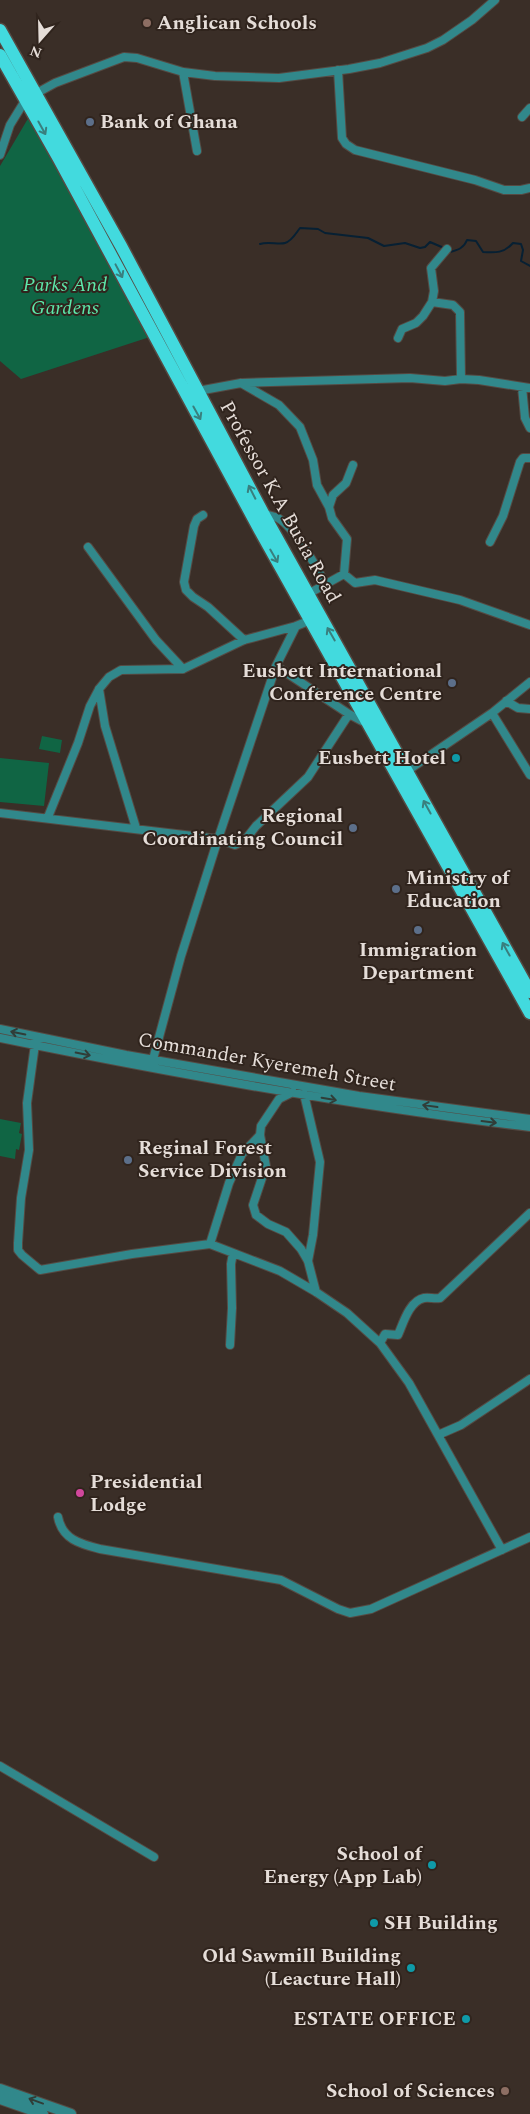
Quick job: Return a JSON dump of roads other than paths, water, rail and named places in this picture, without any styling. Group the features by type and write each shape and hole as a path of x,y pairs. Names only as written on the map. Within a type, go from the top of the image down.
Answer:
{"main road":[{"name":"Professor K.A Busia Road","path":"0,30 31,96 262,536 371,717 525,990"},
{"name":"Professor K.A Busia Road","path":"0,55 31,96 198,391 308,594 371,717 407,771 525,990 530,1013"}],"street":[{"path":"0,155 10,125 31,96 66,78 124,58 137,58 183,72 215,76 279,78 380,64 427,48 443,40 472,20 495,0"},
{"path":"338,70 342,138 346,144 355,150 475,180 504,190 530,188"},
{"path":"183,72 197,151"},
{"path":"522,117 530,108"},
{"path":"398,338 402,329 416,323 432,302 434,291 431,268 447,249"},
{"path":"432,302 453,305 460,312 461,379"},
{"path":"198,391 241,382 410,378 445,382 461,379 494,381 526,387 525,418 530,428"},
{"path":"241,382 279,405 300,427 313,460 317,485 329,507 332,518 347,539 344,574"},
{"path":"490,542 503,516 520,462 523,458 530,458"},
{"path":"329,507 333,495 346,483 353,464"},
{"path":"263,513 279,518 306,550 325,584"},
{"path":"203,515 194,526 184,582 186,590 244,640"},
{"path":"88,547 156,640 183,669"},
{"path":"308,594 344,574"},
{"path":"344,574 355,583 375,580 460,600 530,625"},
{"path":"48,817 75,751 90,706 99,689 109,677 122,670 183,669 244,640 312,620"},
{"path":"150,1068 181,956 218,839 276,666 296,626"},
{"path":"276,666 362,721 371,717"},
{"path":"407,771 492,712 530,682"},
{"path":"99,689 105,726 136,828"},
{"path":"506,701 518,708 530,709"},
{"path":"492,712 530,775"},
{"path":"0,813 136,828 218,839 235,844 245,840 256,826 308,777 349,714"},
{"name":"Commander Kyeremeh Street","path":"0,1029 36,1041 150,1068 426,1114 530,1127"},
{"name":"Commander Kyeremeh Street","path":"0,1038 36,1041 153,1059 359,1096 530,1119"},
{"path":"36,1041 27,1103 29,1150 21,1198 18,1236 18,1250 22,1255 40,1270 132,1254 210,1244 280,1271 316,1292 347,1313 380,1343 409,1383 502,1550"},
{"path":"293,1092 279,1099 261,1126 260,1135 266,1166 253,1205 256,1215 268,1224 286,1232 308,1261 316,1292"},
{"path":"304,1094 320,1162 313,1235 308,1261"},
{"path":"210,1244 229,1183 242,1154 260,1135"},
{"path":"380,1343 385,1334 398,1335 409,1311 417,1301 425,1298 433,1300 440,1298 530,1213"},
{"path":"230,1345 232,1308 231,1264 233,1253"},
{"path":"438,1435 461,1425 530,1379"},
{"path":"58,1517 60,1526 69,1538 83,1544 100,1549 281,1580 338,1609 350,1612 371,1609 530,1537"},
{"path":"0,1766 154,1857"},
{"path":"0,2088 71,2114"},
{"path":"0,2099 43,2114"}],"waterway":[{"path":"260,244 285,243 292,239 300,228 318,229 325,233 368,238 384,246 405,243 420,248 425,247 430,242 444,248"},
{"path":"448,250 450,252 460,248 467,240 476,241 483,252 500,252 513,243 521,244 523,250 521,261 530,266"}],"place":[{"name":"Anglican Schools","path":"147,23"},
{"name":"Bank of Ghana","path":"90,122"},
{"name":"Eusbett International Conference Centre","path":"452,683"},
{"name":"Eusbett Hotel","path":"456,758"},
{"name":"Regional Coordinating Council","path":"353,828"},
{"name":"Ministry of Education","path":"396,889"},
{"name":"Immigration Department","path":"418,930"},
{"name":"Reginal Forest Service Division","path":"128,1160"},
{"name":"Presidential Lodge","path":"80,1493"},
{"name":"School of Energy (App Lab)","path":"432,1865"},
{"name":"SH Building","path":"374,1923"},
{"name":"Old Sawmill Building (Leacture Hall)","path":"411,1968"},
{"name":"ESTATE OFFICE","path":"466,2019"},
{"name":"School of Sciences","path":"505,2091"}],"park label":[{"name":"Parks And Gardens","path":"65,296"}]}
